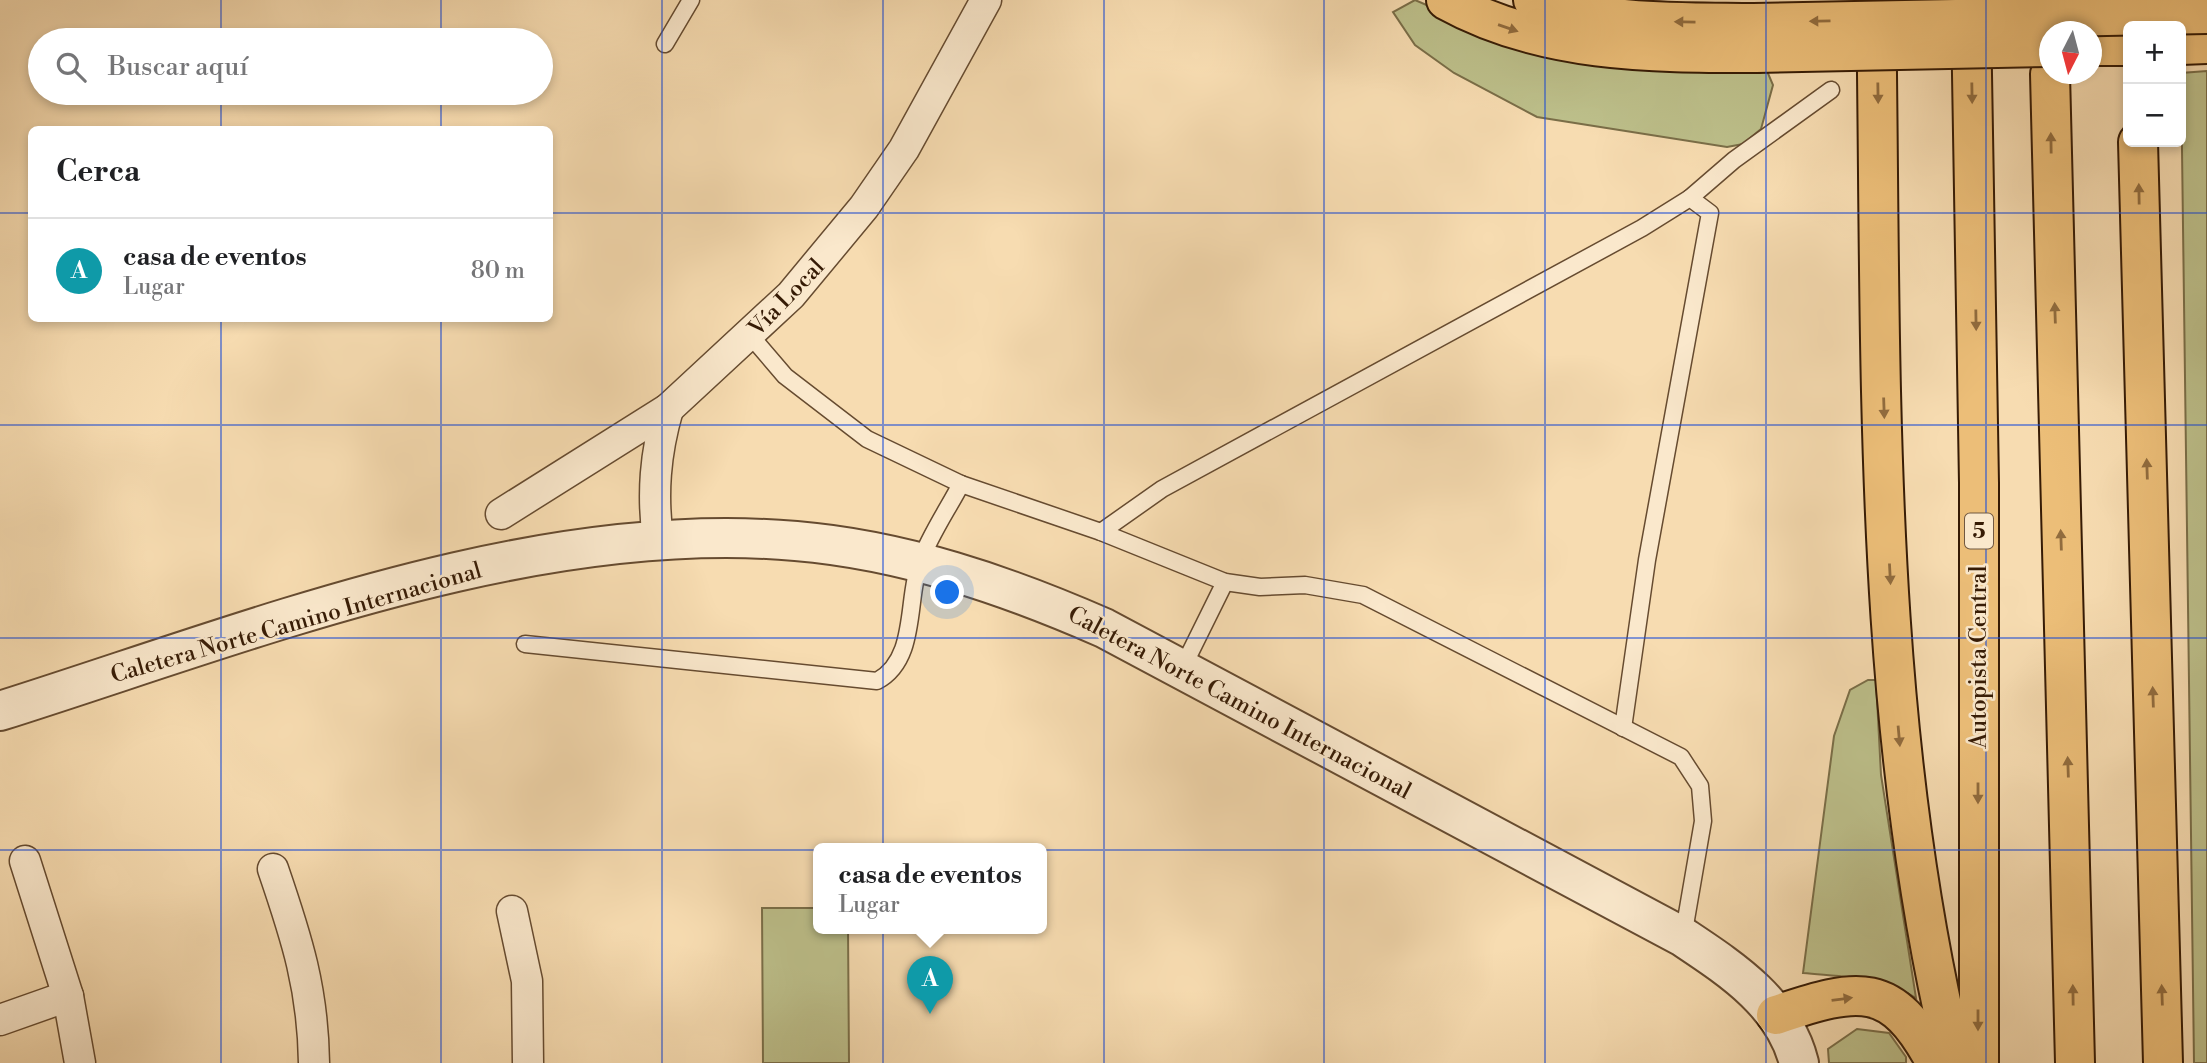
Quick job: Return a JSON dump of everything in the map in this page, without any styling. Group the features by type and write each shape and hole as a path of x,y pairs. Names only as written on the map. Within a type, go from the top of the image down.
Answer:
{"main road":[{"path":"1446,0 1507,29 1543,39 1644,51 1755,38 2207,14"},
{"path":"1533,0 1585,14 1755,38 2039,47"},
{"path":"1876,0 1886,505 1898,729 1912,848 1955,1063"},
{"name":"Autopista Central","path":"1971,0 1979,482 1979,1063"},
{"path":"2049,0 2049,21"},
{"path":"2134,0 2135,21"},
{"path":"2186,45 2207,44"},
{"path":"2102,47 2123,46"},
{"path":"2050,84 2075,1063"},
{"path":"2138,147 2164,1063"},
{"path":"1776,1015 1838,999 1876,997 1901,1010 1913,1023 1936,1063"}],"street":[{"name":"Vía Local","path":"501,514 668,410 791,295 864,207 940,89 986,0"},
{"path":"658,540 653,477 658,442 668,410"},
{"name":"Caletera Norte Camino Internacional","path":"0,711 308,614 450,574 547,553 658,540 710,538 799,541 920,562 1012,590 1104,628 1683,937 1750,985 1776,1015 1788,1035 1799,1063"},
{"path":"25,861 68,996 80,1063"},
{"path":"273,869 305,968 313,1014 314,1063"},
{"path":"512,911 527,981 528,1063"},
{"path":"0,1020 68,996"}],"lane":[{"path":"665,44 691,0"},
{"path":"1101,532 1162,489 1642,228 1690,198 1734,160 1831,90"},
{"path":"1623,728 1647,559 1710,213 1690,198"},
{"path":"750,335 785,376 867,439 961,484 1101,532 1225,582 1260,587 1305,585 1363,595 1681,757 1700,786 1703,821 1683,937"},
{"path":"525,644 877,681 891,673 902,652 920,562 961,484"},
{"path":"1182,669 1225,582"}],"green space":[{"path":"1415,0 1473,25 1764,64 1773,85 1761,129 1743,144 1727,147 1537,117 1454,73 1415,45 1393,12"},
{"path":"2207,71 2207,1063 2194,1063 2182,147 2186,147 2186,73"},
{"path":"1868,680 1876,680 1881,775 1916,998 1876,981 1803,973 1834,736 1850,690"},
{"path":"762,908 813,908 813,934 848,934 849,1063 763,1063"},
{"path":"1857,1029 1889,1033 1906,1057 1906,1063 1829,1063 1828,1049"}],"place":[{"name":"casa de eventos","path":"930,1014"}]}
